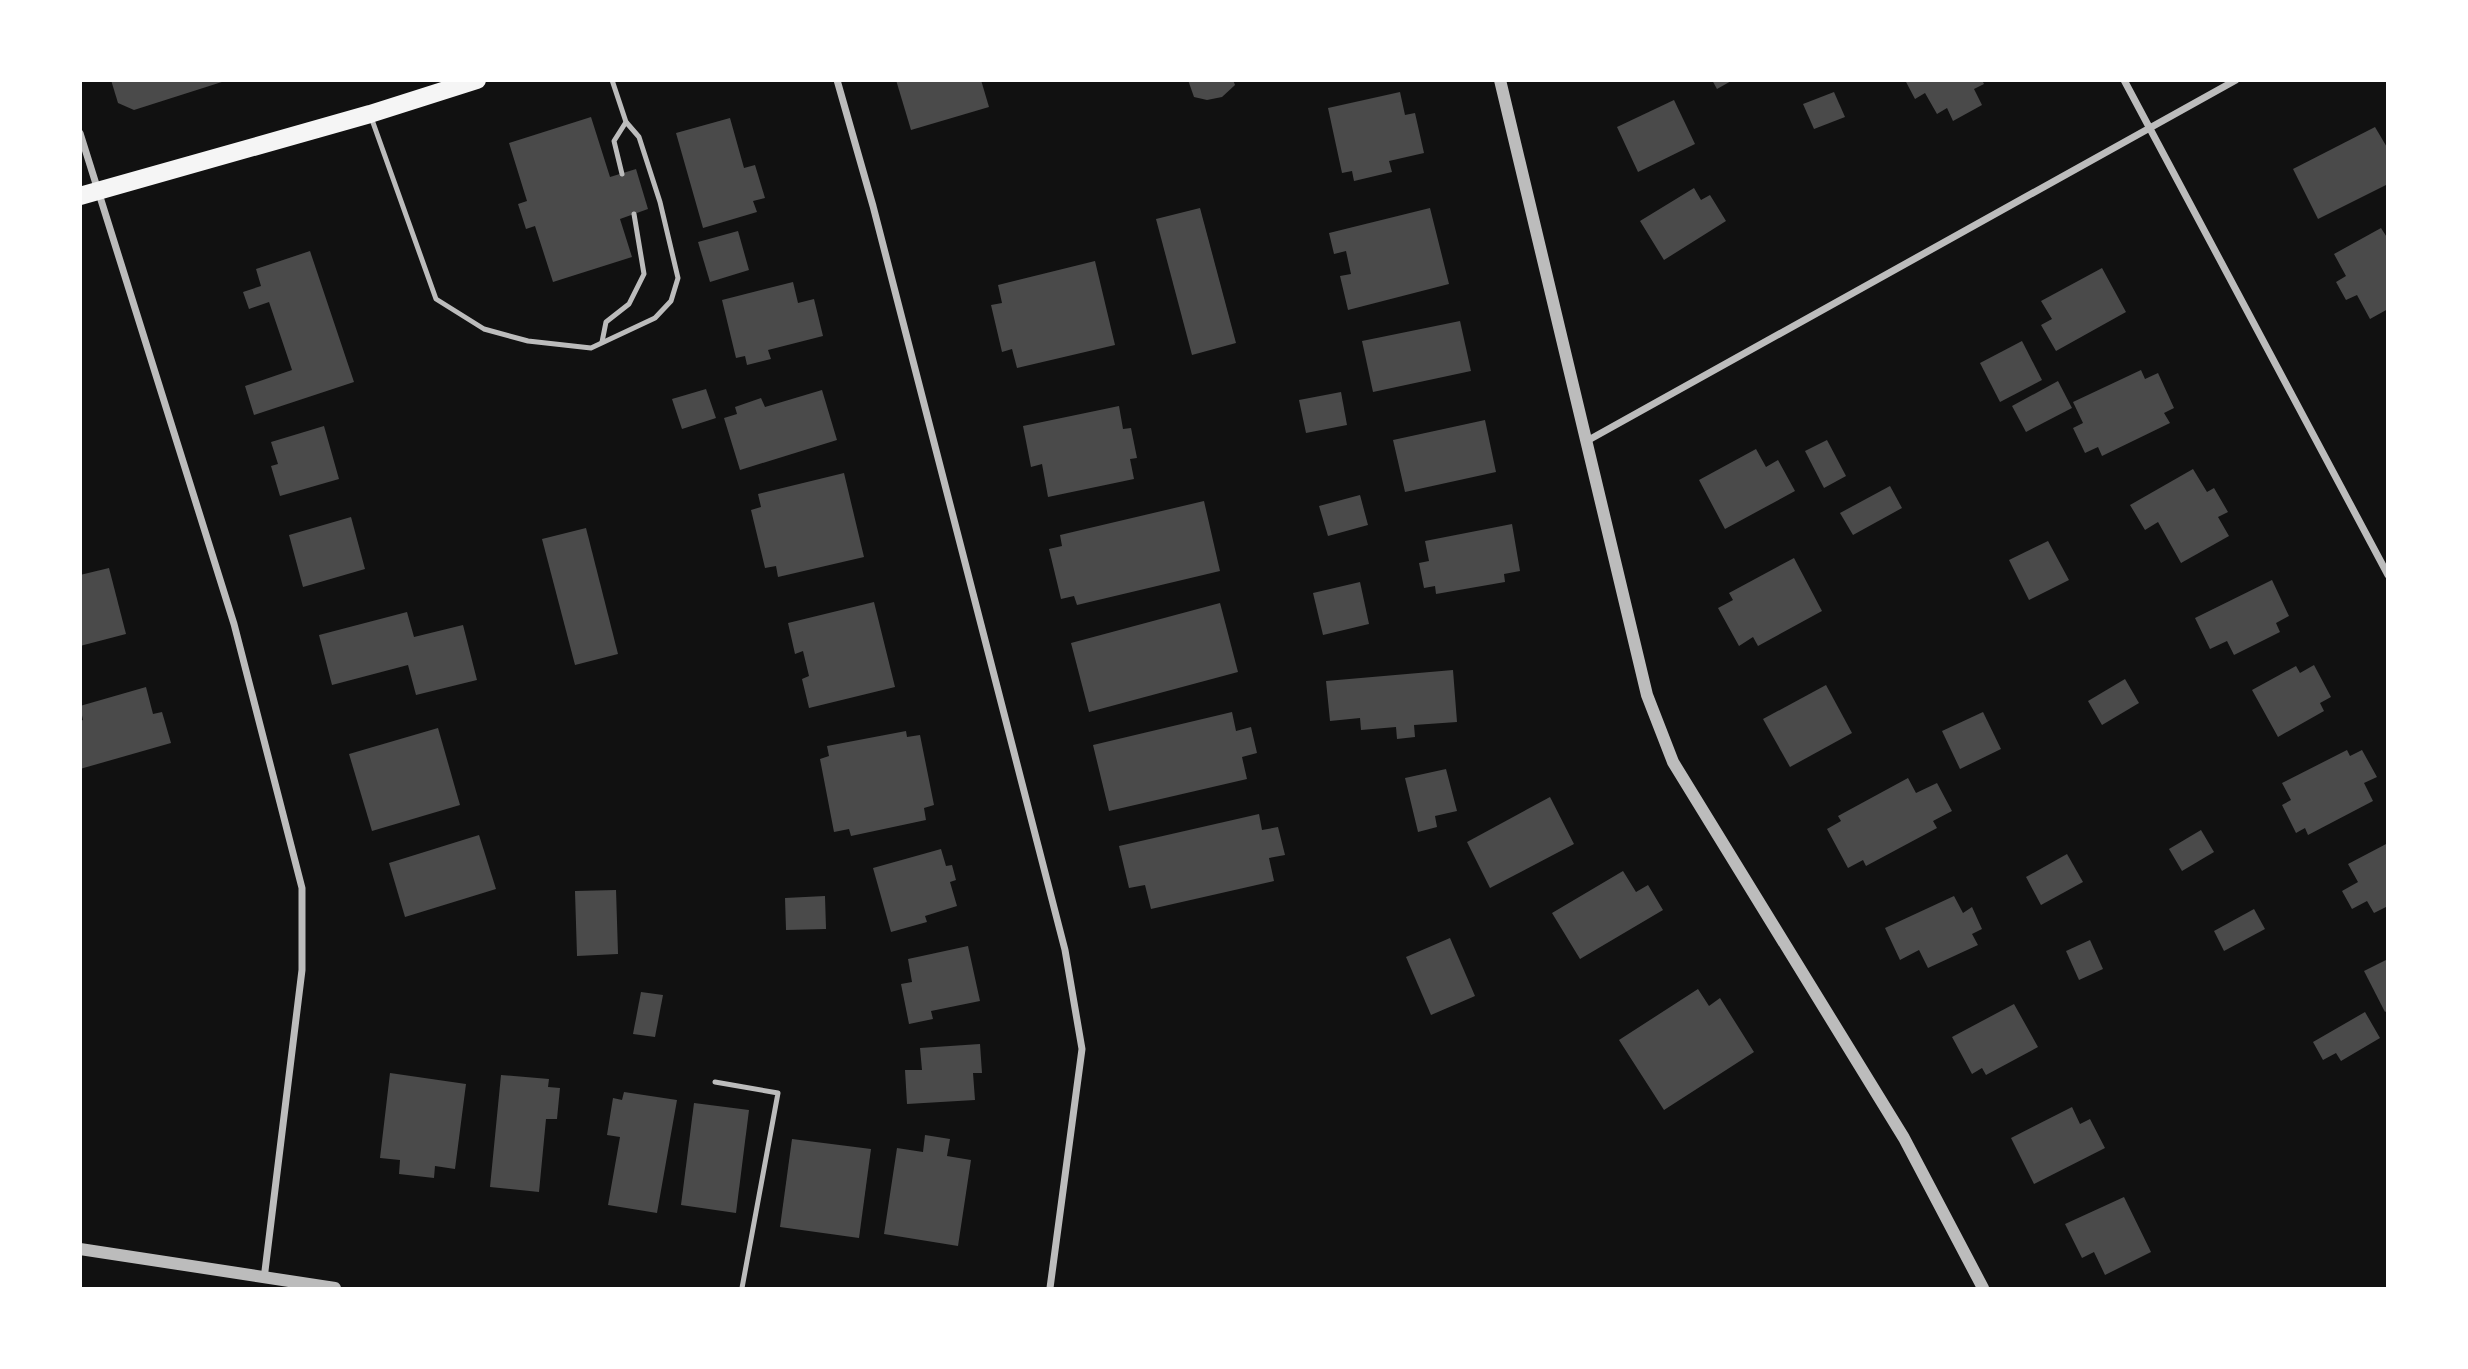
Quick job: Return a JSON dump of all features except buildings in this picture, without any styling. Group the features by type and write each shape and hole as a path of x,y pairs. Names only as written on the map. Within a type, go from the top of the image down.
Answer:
{"main road":[{"path":"89,193 370,114 477,80"}],"street":[{"path":"837,80 873,206 1067,962 1083,1049 1050,1289"},
{"path":"1500,80 1647,695 1673,762 1904,1138 1983,1289"},
{"path":"2124,80 2388,575"},
{"path":"1585,442 2236,80"},
{"path":"80,133 89,193 234,624 302,888 302,970 264,1279"},
{"path":"80,1249 335,1289"}],"lane":[{"path":"370,114 436,299 484,329 528,341 591,348 656,318 671,301 678,278 660,202 639,137 626,122 612,80"},
{"path":"622,174 614,142 626,122"},
{"path":"602,342 606,322 629,304 644,274 634,214"},
{"path":"715,1082 778,1093 742,1289"}]}
